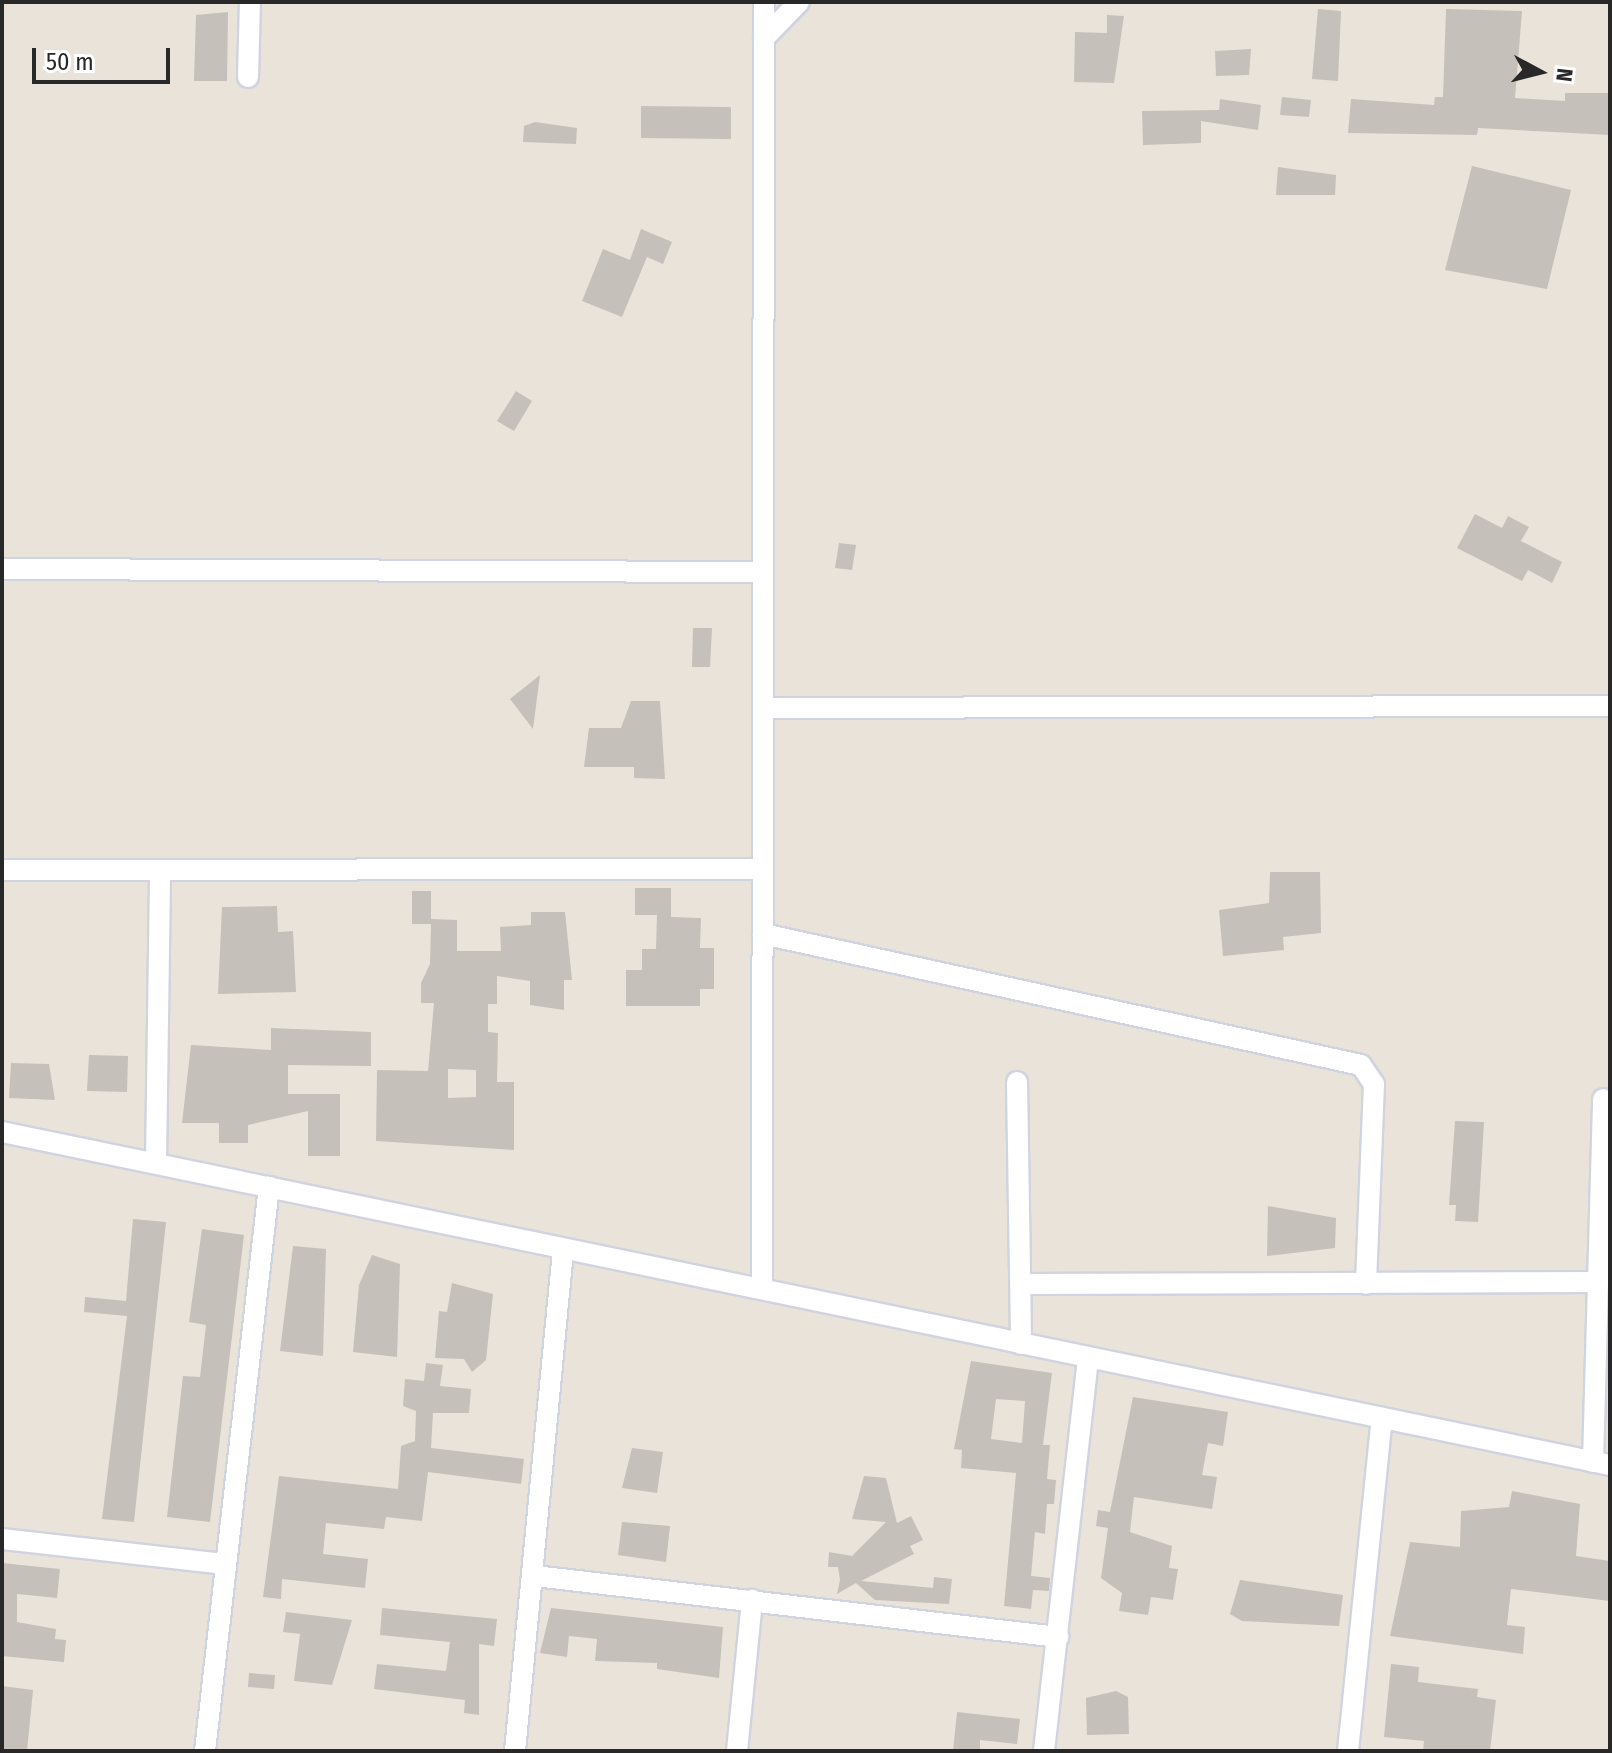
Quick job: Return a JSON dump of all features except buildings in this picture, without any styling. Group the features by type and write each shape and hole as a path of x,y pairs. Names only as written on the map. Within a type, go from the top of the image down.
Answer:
{"street":[{"path":"248,77 250,2"},
{"path":"762,1289 764,2"},
{"path":"764,38 799,2"},
{"path":"2,569 763,572"},
{"path":"763,708 1610,706"},
{"path":"2,870 763,869"},
{"path":"156,1163 160,870"},
{"path":"763,934 1361,1065 1374,1084 1366,1284"},
{"path":"1017,1082 1023,1284 1021,1344"},
{"path":"2,1132 563,1251 762,1289 1602,1464 1598,1282 1603,1099"},
{"path":"205,1751 269,1187"},
{"path":"515,1751 535,1576 563,1251"},
{"path":"1023,1284 1598,1282"},
{"path":"1044,1751 1088,1357"},
{"path":"1348,1751 1382,1418"},
{"path":"2,1539 225,1564"},
{"path":"535,1576 1058,1637"},
{"path":"737,1751 752,1600"}]}
